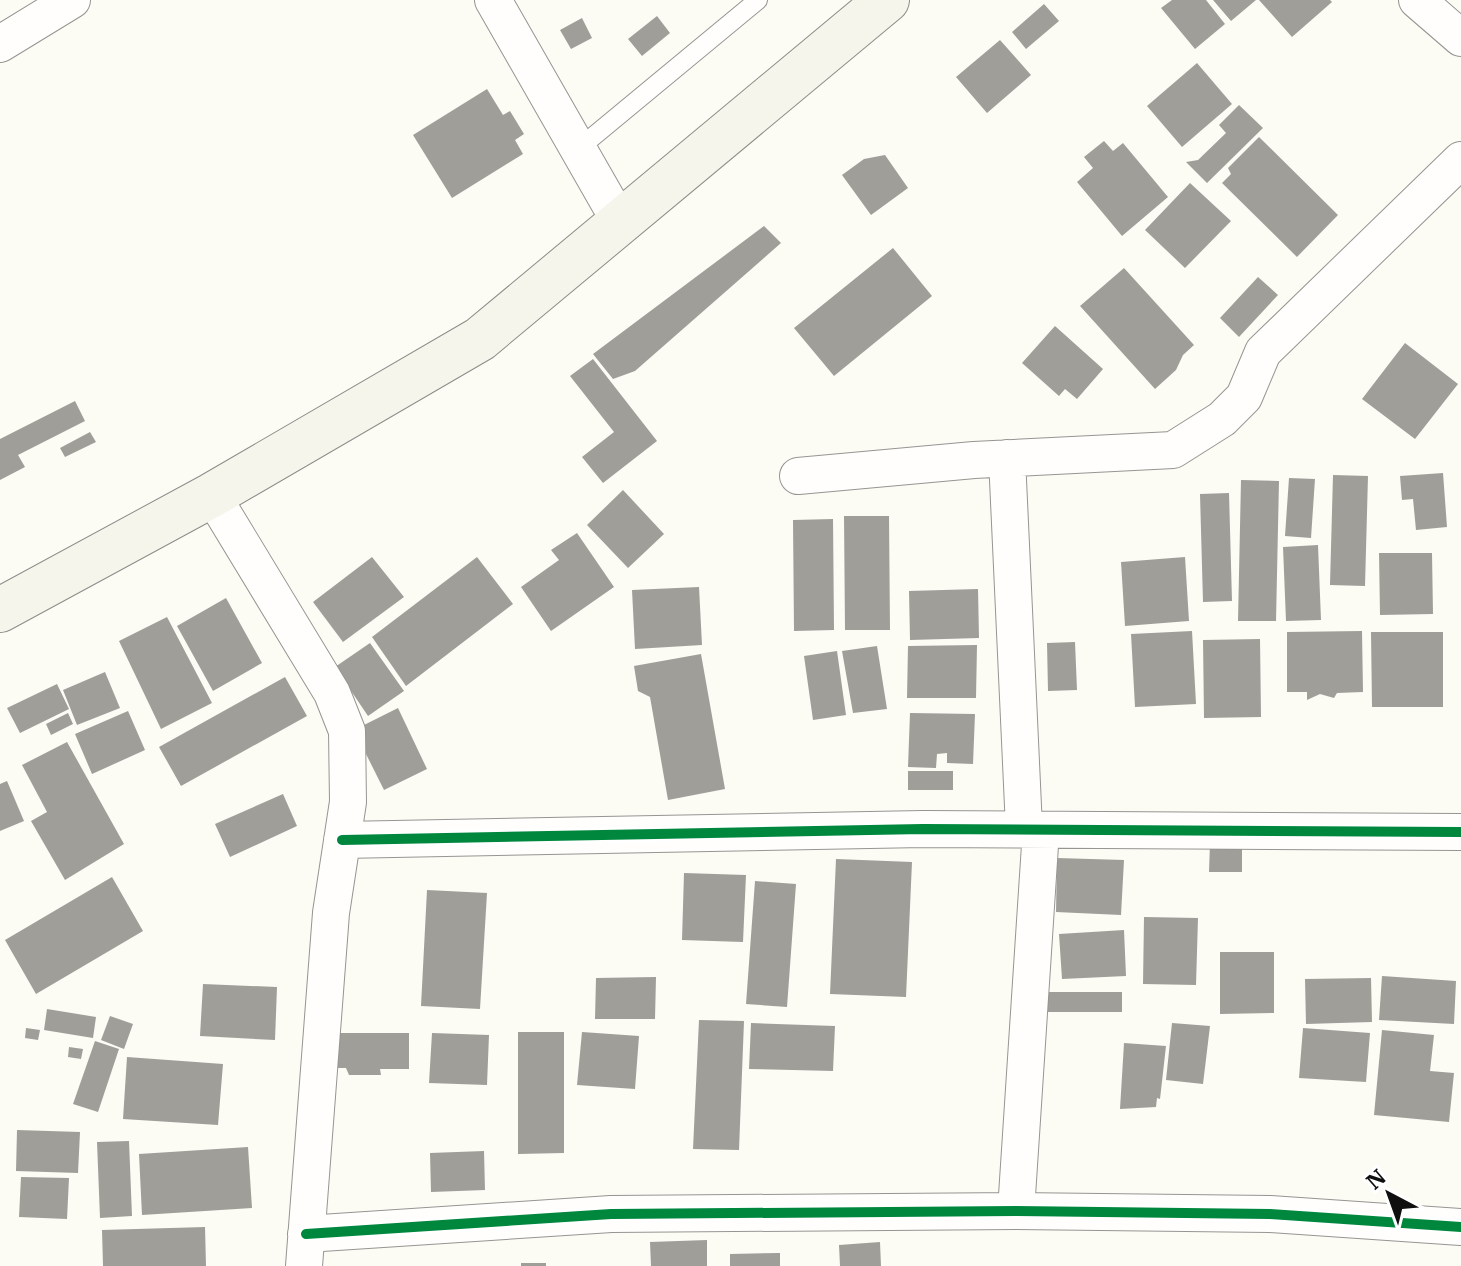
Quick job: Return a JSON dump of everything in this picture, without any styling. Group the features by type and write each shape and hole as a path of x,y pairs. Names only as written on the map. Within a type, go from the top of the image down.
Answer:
{"main road":[{"path":"0,610 212,495 480,339 887,0"}],"street":[{"path":"0,44 72,0"},
{"path":"493,0 620,222"},
{"path":"1417,0 1461,38"},
{"path":"798,476 1007,458 1173,450 1222,419 1244,397 1263,352 1461,160"},
{"path":"1007,458 1032,829 1016,1211"},
{"path":"212,495 332,693 347,731 348,802 331,913 305,1250 611,1214 1016,1211 1270,1214 1461,1227"},
{"path":"342,840 1032,829 1461,832"}],"lane":[{"path":"578,149 758,0"}],"building":[{"path":"1172,0 1206,0 1225,24 1195,49 1161,8"},
{"path":"1213,0 1256,0 1231,21"},
{"path":"1259,0 1330,0 1332,2 1292,37"},
{"path":"1044,4 1059,21 1026,49 1012,32"},
{"path":"657,16 670,33 642,56 628,39"},
{"path":"582,18 592,38 571,49 560,30"},
{"path":"1000,40 1031,75 987,113 956,77"},
{"path":"1197,63 1232,104 1182,147 1147,106"},
{"path":"487,89 503,115 510,111 524,134 515,140 523,154 452,198 413,135"},
{"path":"1239,105 1263,128 1207,183 1186,162 1198,160 1226,133 1219,125"},
{"path":"1259,137 1338,215 1297,257 1222,183 1231,174 1228,168"},
{"path":"1104,141 1113,151 1123,143 1168,197 1122,236 1077,182 1093,168 1084,157"},
{"path":"885,155 908,188 871,215 842,175 864,159"},
{"path":"1190,183 1231,221 1185,268 1145,230"},
{"path":"764,226 781,243 635,371 613,379 593,354"},
{"path":"893,248 932,296 834,376 794,328"},
{"path":"1124,268 1194,345 1183,355 1176,370 1155,389 1080,306"},
{"path":"1258,277 1278,295 1239,337 1220,318"},
{"path":"1055,326 1103,369 1077,399 1065,389 1059,396 1022,363"},
{"path":"1405,343 1458,384 1415,439 1362,399"},
{"path":"593,359 657,441 603,483 582,457 614,432 570,376"},
{"path":"75,401 85,421 18,455 25,467 0,480 0,439"},
{"path":"90,432 96,442 65,457 60,448"},
{"path":"1443,473 1447,527 1416,530 1413,499 1402,500 1400,476"},
{"path":"1333,475 1368,476 1365,586 1330,585"},
{"path":"1289,478 1315,479 1311,538 1285,536"},
{"path":"1241,480 1279,481 1276,621 1238,621"},
{"path":"623,490 664,534 628,568 587,525"},
{"path":"1229,493 1232,601 1203,602 1200,494"},
{"path":"844,516 889,516 890,630 845,630"},
{"path":"833,519 834,630 794,631 793,520"},
{"path":"577,533 614,587 551,631 521,587 559,560 551,550"},
{"path":"1318,545 1321,620 1286,621 1283,547"},
{"path":"1379,553 1432,553 1433,614 1380,615"},
{"path":"372,557 404,597 343,642 313,602"},
{"path":"477,557 513,604 406,686 372,637"},
{"path":"1185,557 1189,621 1125,626 1121,562"},
{"path":"699,587 702,645 635,649 632,590"},
{"path":"978,589 979,638 910,640 909,591"},
{"path":"226,598 262,663 213,691 177,626"},
{"path":"167,617 212,703 161,729 119,641"},
{"path":"1192,631 1196,704 1135,707 1131,634"},
{"path":"1362,631 1363,692 1337,693 1334,698 1320,694 1307,700 1307,692 1287,692 1287,632"},
{"path":"1371,632 1443,632 1443,707 1372,707"},
{"path":"1260,639 1261,717 1204,718 1203,640"},
{"path":"1075,642 1077,690 1048,691 1047,643"},
{"path":"370,643 404,691 368,716 335,667"},
{"path":"977,645 976,698 907,698 908,646"},
{"path":"877,646 887,709 853,713 842,651"},
{"path":"837,651 846,715 813,720 804,656"},
{"path":"701,654 725,789 668,800 650,697 638,691 634,666"},
{"path":"105,672 120,708 77,725 63,690"},
{"path":"285,677 307,716 181,786 159,747"},
{"path":"57,684 69,709 20,733 7,708"},
{"path":"398,708 427,769 384,790 354,730"},
{"path":"128,711 145,750 92,774 75,734"},
{"path":"68,713 73,724 51,735 46,724"},
{"path":"910,713 975,714 973,764 947,763 947,753 937,754 936,768 908,767"},
{"path":"67,742 124,844 65,880 31,821 47,812 22,765"},
{"path":"908,771 953,771 953,790 908,790"},
{"path":"7,781 24,821 0,831 0,784"},
{"path":"283,794 297,826 230,857 215,824"},
{"path":"1210,843 1242,844 1242,872 1209,872"},
{"path":"1057,858 1124,860 1121,915 1056,912"},
{"path":"836,859 912,862 906,997 830,994"},
{"path":"684,873 746,875 743,942 682,940"},
{"path":"112,877 143,931 36,994 5,940"},
{"path":"755,881 796,884 787,1007 746,1004"},
{"path":"427,890 487,893 480,1009 421,1006"},
{"path":"1144,917 1198,918 1196,985 1143,984"},
{"path":"1124,930 1126,976 1062,979 1059,934"},
{"path":"1220,952 1274,952 1274,1013 1220,1014"},
{"path":"1382,976 1456,981 1454,1024 1379,1020"},
{"path":"656,977 655,1019 595,1019 596,978"},
{"path":"1371,978 1372,1022 1306,1024 1305,979"},
{"path":"203,984 277,987 275,1040 200,1036"},
{"path":"1047,992 1122,992 1122,1012 1047,1012"},
{"path":"47,1009 96,1017 93,1038 44,1030"},
{"path":"110,1016 133,1024 124,1049 101,1040"},
{"path":"699,1020 744,1021 739,1150 693,1149"},
{"path":"751,1023 835,1026 833,1071 749,1069"},
{"path":"1172,1023 1210,1026 1203,1084 1166,1080"},
{"path":"26,1028 40,1030 38,1040 25,1038"},
{"path":"1303,1028 1370,1033 1366,1082 1299,1078"},
{"path":"1382,1030 1434,1035 1430,1071 1454,1073 1449,1122 1374,1115"},
{"path":"518,1032 564,1032 564,1153 518,1154"},
{"path":"582,1032 639,1036 635,1089 577,1085"},
{"path":"325,1033 409,1033 409,1069 380,1069 381,1075 349,1075 346,1068 325,1068"},
{"path":"432,1033 489,1035 487,1085 429,1083"},
{"path":"95,1041 119,1049 98,1112 73,1104"},
{"path":"1124,1043 1166,1046 1160,1099 1157,1098 1156,1107 1120,1109"},
{"path":"69,1047 83,1049 81,1059 68,1057"},
{"path":"127,1057 223,1064 218,1125 123,1119"},
{"path":"17,1130 80,1132 78,1173 16,1171"},
{"path":"129,1141 132,1216 100,1218 97,1142"},
{"path":"248,1147 252,1208 142,1215 139,1154"},
{"path":"484,1151 485,1190 431,1192 430,1153"},
{"path":"21,1177 69,1178 67,1219 19,1217"},
{"path":"205,1227 206,1266 103,1266 102,1230"},
{"path":"707,1240 707,1266 651,1266 650,1242"},
{"path":"880,1242 881,1266 840,1266 839,1245"},
{"path":"780,1253 780,1266 730,1266 730,1254"},
{"path":"521,1263 546,1263 546,1266 521,1266"}],"cycle path":[{"path":"342,840 923,829 1461,832"},
{"path":"306,1234 611,1214 1016,1211 1270,1214 1461,1227"}]}
